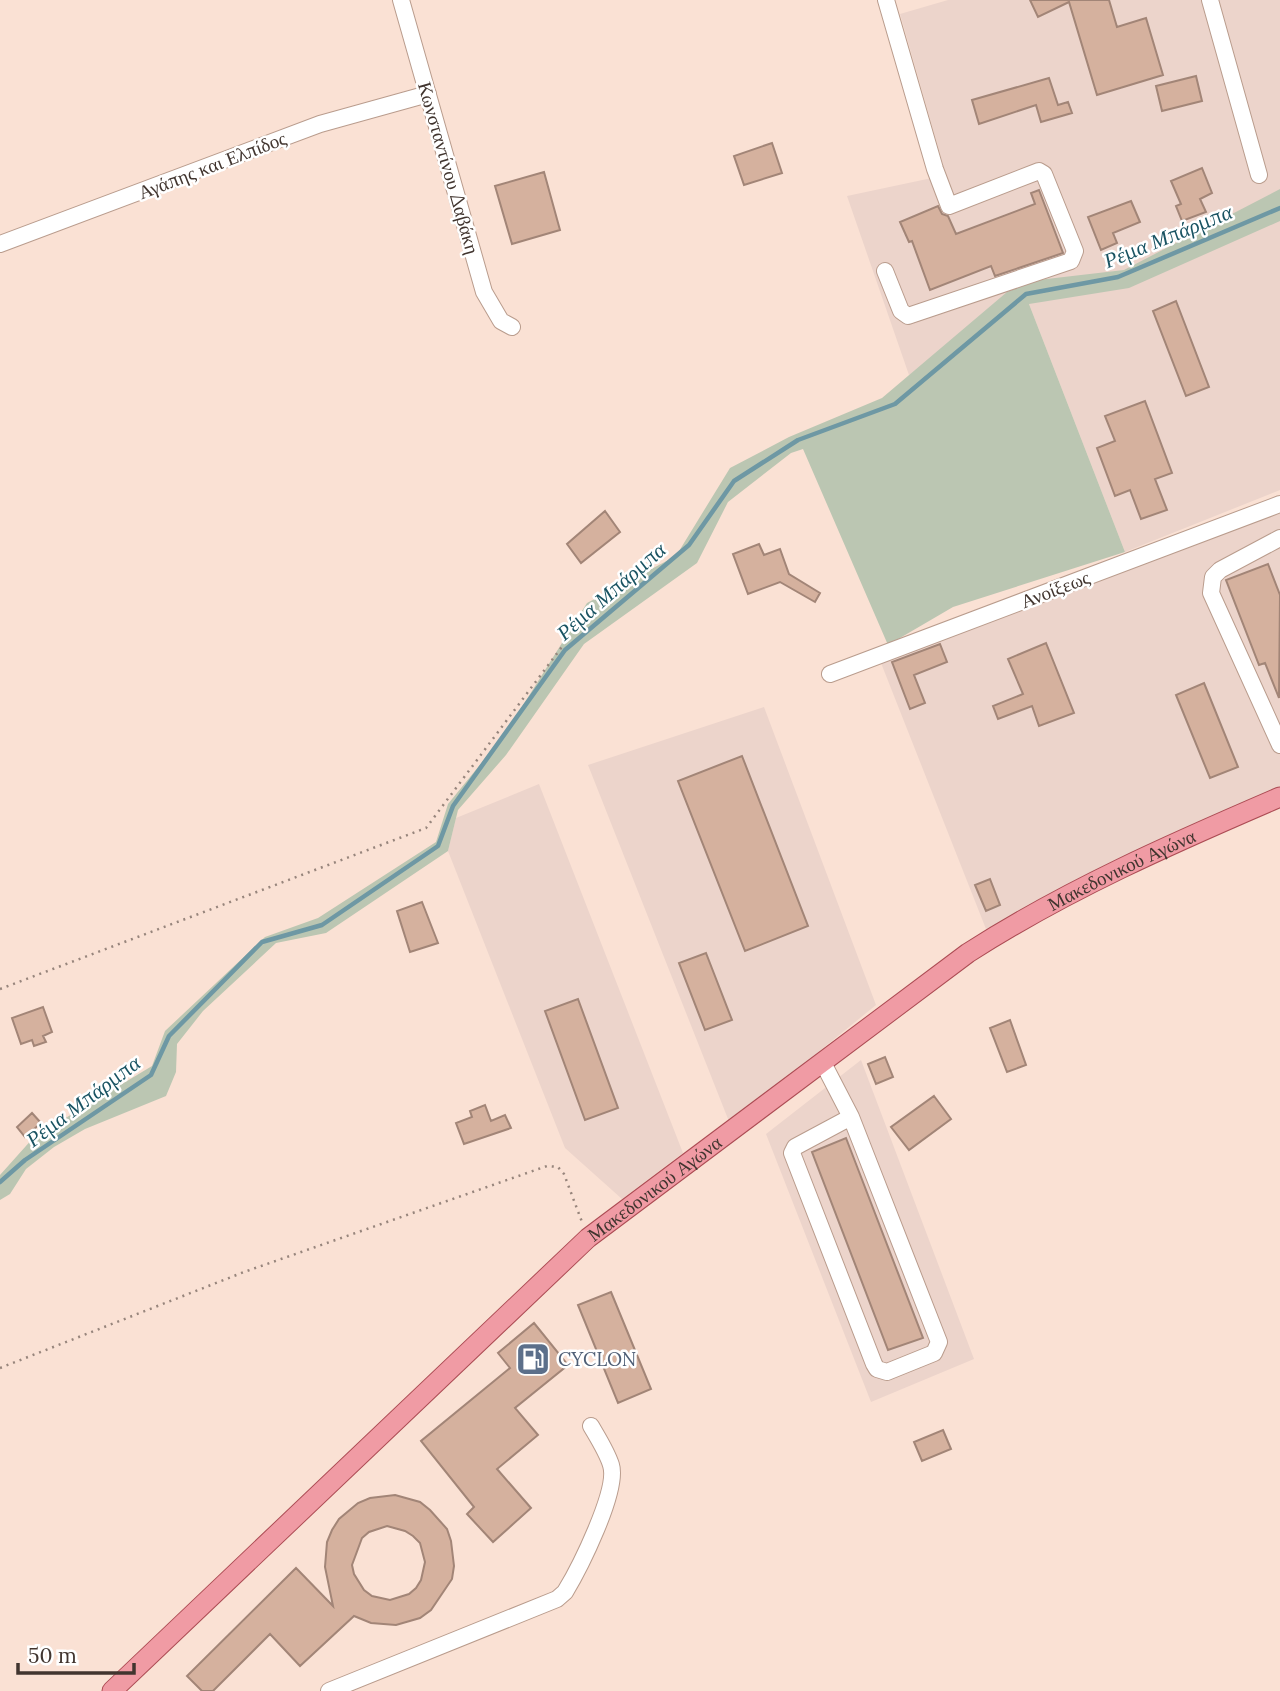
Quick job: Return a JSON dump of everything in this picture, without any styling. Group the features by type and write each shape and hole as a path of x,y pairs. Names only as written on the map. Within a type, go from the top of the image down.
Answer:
{"main road":[{"name":"Μακεδονικού Αγώνα","path":"112,1691 588,1238 968,953 1018,921 1128,865 1280,797"}],"street":[{"name":"Κωνσταντίνου Δαβάκη","path":"401,0 484,292 501,321 512,327"},
{"path":"885,271 901,311 908,316 1074,257 1075,251 1044,174 1039,171 949,206 935,169 886,0"},
{"path":"1210,0 1259,175"},
{"name":"Αγάπης και Ελπίδος","path":"0,244 320,124 428,94"},
{"name":"Ανοίξεως","path":"830,674 1280,504"},
{"path":"1280,538 1220,570 1211,584 1211,593 1280,745"},
{"path":"823,1063 851,1117 939,1342 934,1353 887,1372 877,1369 874,1364 792,1153 795,1147 851,1117"},
{"path":"329,1691 556,1599 565,1592 609,1499 612,1480 611,1466 591,1426"}],"path":[{"path":"0,989 426,828 588,612"},
{"path":"0,1368 256,1267 547,1166 558,1167 564,1174 588,1238"}],"shaded area":[{"path":"948,0 1280,0 1280,490 1125,552 1029,304 909,375 847,196 946,175 900,14"},
{"path":"1280,513 1280,787 986,929 881,663"},
{"path":"764,707 876,1005 730,1124 588,765"},
{"path":"539,784 683,1153 622,1199 565,1148 448,851 456,818"},
{"path":"861,1060 974,1359 871,1402 766,1134"}],"green space":[{"path":"1280,189 1280,221 1129,288 1029,304 1125,552 953,607 888,645 803,449 791,453 728,502 697,563 584,644 506,755 458,810 448,851 326,933 276,943 203,1011 177,1044 176,1072 166,1096 85,1129 54,1147 26,1169 10,1194 0,1200 0,1175 34,1137 152,1066 165,1031 265,937 318,918 436,842 448,804 505,734 587,603 676,556 730,468 789,437 882,398 1007,292 1038,280 1124,270"}],"building":[{"path":"1030,0 1109,0 1117,27 1146,18 1163,75 1097,95 1069,2 1038,17"},
{"path":"1196,76 1202,101 1162,111 1156,86"},
{"path":"1049,78 1058,105 1068,102 1072,113 1041,122 1036,105 979,124 972,100"},
{"path":"772,143 782,173 744,185 734,156"},
{"path":"1202,168 1212,193 1200,199 1206,212 1182,221 1176,206 1181,204 1171,181"},
{"path":"544,172 560,230 512,244 495,186"},
{"path":"1039,190 1063,253 995,276 991,266 930,290 912,241 909,242 900,222 938,206 942,214 948,216 956,234 1035,204 1031,193"},
{"path":"1131,201 1140,222 1113,233 1117,243 1101,250 1088,217"},
{"path":"1176,301 1209,387 1186,396 1153,311"},
{"path":"1145,401 1172,473 1155,479 1167,510 1141,519 1130,490 1115,496 1097,448 1115,441 1105,416"},
{"path":"605,511 620,532 581,563 567,544"},
{"path":"759,544 764,555 780,549 789,574 820,593 815,602 780,582 748,594 733,554"},
{"path":"1268,564 1280,595 1279,698 1265,663 1259,665 1226,580"},
{"path":"1046,643 1074,713 1039,726 1032,706 998,719 993,706 1023,694 1008,659"},
{"path":"940,644 947,662 914,675 925,703 910,709 892,662"},
{"path":"1204,683 1238,767 1210,778 1176,695"},
{"path":"742,756 808,926 745,951 678,781"},
{"path":"990,879 1000,905 986,911 975,885"},
{"path":"422,902 438,943 410,952 397,911"},
{"path":"706,953 732,1020 705,1030 679,963"},
{"path":"578,999 618,1108 585,1120 545,1011"},
{"path":"43,1007 52,1032 43,1036 46,1042 34,1046 32,1040 21,1044 12,1018"},
{"path":"1010,1020 1026,1065 1007,1072 990,1028"},
{"path":"885,1057 893,1077 876,1084 868,1064"},
{"path":"934,1096 951,1119 909,1150 891,1127"},
{"path":"485,1105 491,1121 505,1115 511,1128 464,1144 456,1123 472,1117 470,1111"},
{"path":"32,1113 41,1123 25,1137 17,1127"},
{"path":"846,1138 923,1338 888,1350 812,1152"},
{"path":"611,1292 651,1389 618,1403 578,1305"},
{"path":"534,1323 568,1365 515,1408 538,1435 497,1469 531,1508 493,1542 467,1514 474,1507 421,1441 510,1368 498,1353"},
{"path":"943,1430 951,1449 922,1461 914,1442"},
{"path":"395,1495 420,1502 447,1529 454,1566 452,1579 431,1610 420,1618 396,1625 371,1623 354,1616 300,1666 270,1634 213,1691 202,1691 187,1676 296,1568 333,1606 325,1567 327,1542 339,1519 358,1503 370,1498","holes":["387,1526 405,1531 420,1543 425,1562 421,1580 409,1594 390,1600 372,1596 364,1590 352,1565 362,1538 369,1532"]}],"waterway":[{"name":"Ρέμα Μπάρμπα","path":"0,1182 25,1160 151,1075 169,1036 262,942 322,925 438,846 453,806 565,650 689,545 734,481 798,440 895,404 1026,294 1118,277 1280,208"}],"place":[{"name":"CYCLON","path":"533,1359"}]}
